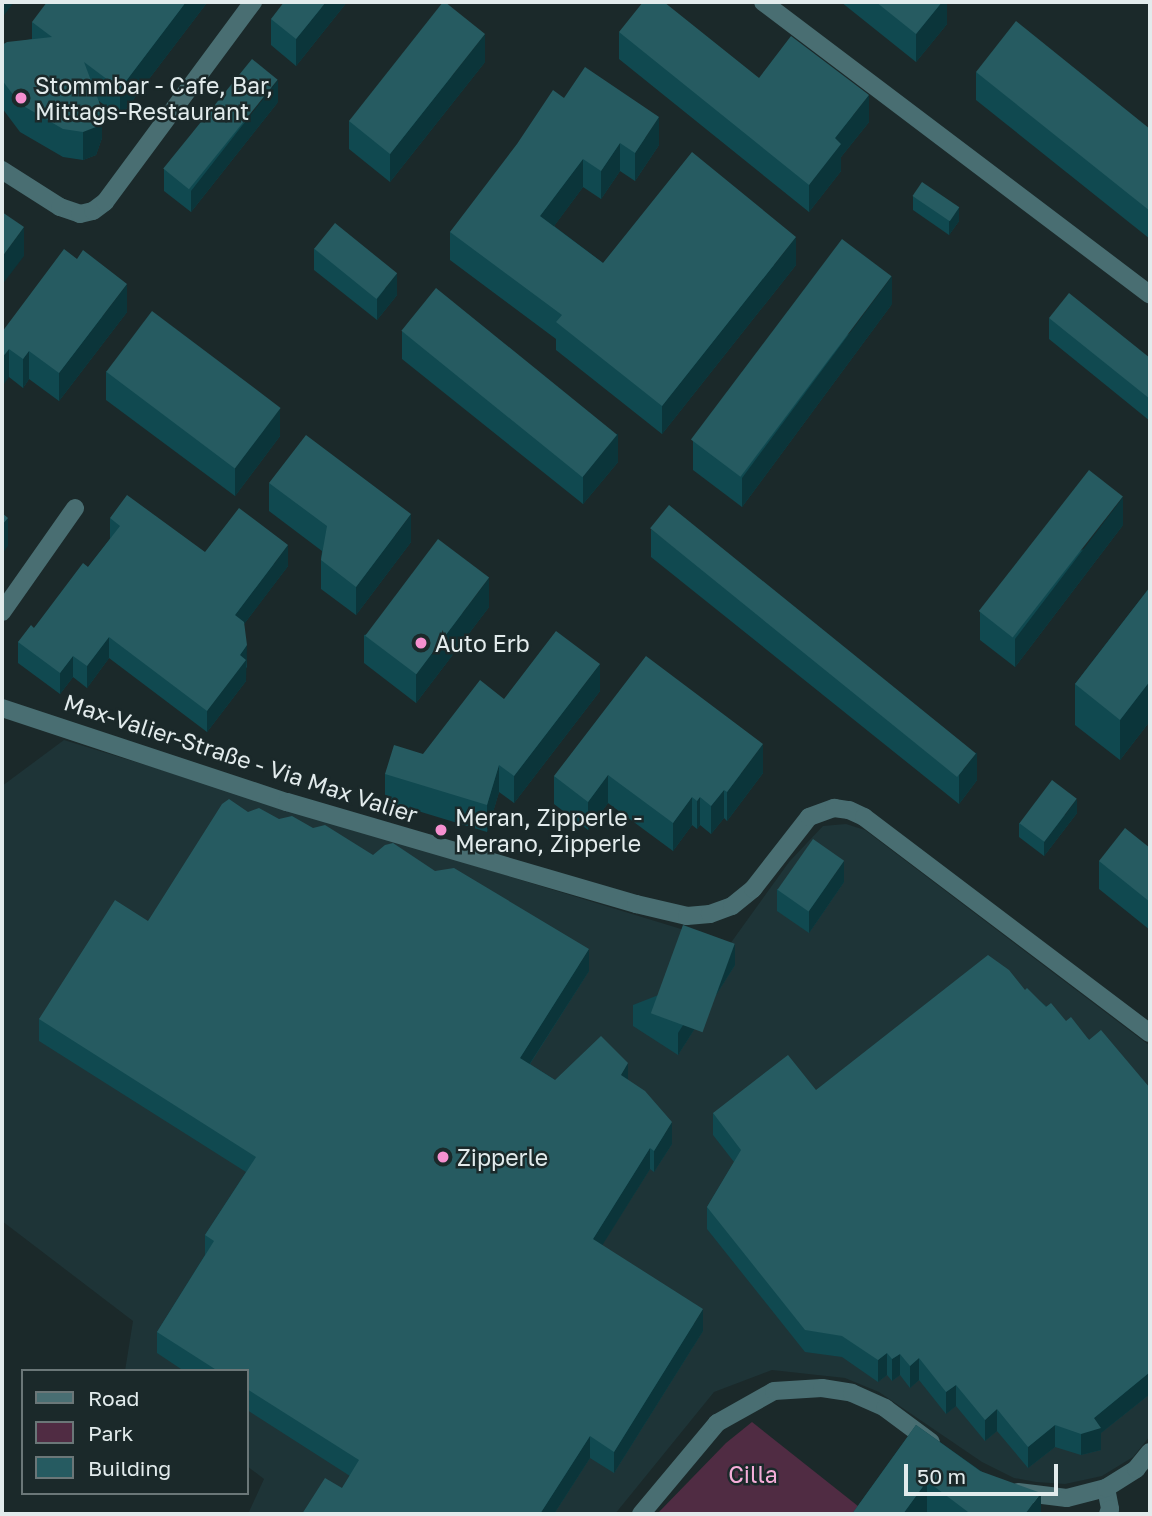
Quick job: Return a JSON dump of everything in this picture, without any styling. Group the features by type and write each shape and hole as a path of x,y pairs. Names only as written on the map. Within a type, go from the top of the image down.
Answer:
{"street":[{"path":"2,170 60,207 80,214 93,211 105,202 253,2"},
{"path":"763,2 1150,295"},
{"path":"2,612 75,508"},
{"name":"Max-Valier-Straße - Via Max Valier","path":"2,708 287,802 636,904 687,916 710,914 732,906 753,889 810,817 834,808 849,810 864,817 1150,1033"},
{"path":"641,1514 717,1423 774,1391 822,1388 852,1393 885,1408 940,1449"},
{"path":"999,1485 1011,1491 1067,1497 1106,1488 1136,1469 1150,1452"},
{"path":"1106,1488 1110,1509 1108,1514"}],"shaded area":[{"path":"64,740 730,944 789,862 823,826 846,824 865,830 1150,1046 1150,1436 1133,1457 1102,1476 1065,1484 1036,1482 1014,1478 982,1462 879,1392 845,1378 772,1370 714,1392 615,1514 248,1514 264,1479 248,1467 248,1369 125,1369 133,1321 2,1221 2,786"}],"green space":[{"name":"Cilla","path":"752,1422 868,1514 657,1514 726,1443"}],"building":[{"path":"47,2 186,2 120,89 84,62 102,110 96,127 83,132 63,129 20,104 2,80 2,45 7,42 52,37 32,22"},
{"path":"284,2 326,2 296,39 271,19"},
{"path":"443,2 485,34 390,154 349,121"},
{"path":"643,2 664,2 759,78 791,36 869,95 835,138 841,144 809,185 619,32"},
{"path":"876,2 942,2 916,34"},
{"path":"1016,21 1150,129 1150,211 976,72"},
{"path":"252,59 278,80 189,189 163,169"},
{"path":"585,67 659,117 635,153 620,143 601,171 583,159 540,216 603,263 692,152 796,237 662,406 556,322 562,315 450,232 517,144 553,90 564,98"},
{"path":"922,182 959,207 950,221 912,196"},
{"path":"2,212 24,227 2,257"},
{"path":"335,223 397,273 376,299 314,249"},
{"path":"842,239 892,276 740,477 691,439"},
{"path":"64,249 77,259 83,250 127,284 59,373 29,351 23,359 9,349 2,358 2,332"},
{"path":"436,288 617,435 582,477 401,331"},
{"path":"1069,293 1150,358 1150,399 1049,318"},
{"path":"152,311 281,408 235,469 106,372"},
{"path":"306,435 411,514 356,587 321,560 327,526 269,483"},
{"path":"1089,470 1123,496 1013,638 979,611"},
{"path":"127,495 205,552 239,508 288,545 235,615 244,622 247,645 240,655 246,660 207,711 109,637 87,666 73,656 60,673 18,642 31,625 34,628 83,563 88,567 120,526 110,518"},
{"path":"669,505 976,754 957,777 650,528"},
{"path":"2,513 8,518 2,525"},
{"path":"438,539 489,578 416,674 365,636"},
{"path":"1150,587 1150,681 1120,720 1075,684"},
{"path":"556,631 600,664 514,776 499,765 487,805 385,774 394,745 423,754 480,680 504,699"},
{"path":"646,656 763,744 727,792 724,790 711,806 700,797 697,801 692,797 673,823 608,775 588,802 554,776"},
{"path":"1052,780 1077,799 1044,842 1020,823"},
{"name":"Zipperle","path":"229,799 248,812 259,808 279,819 292,816 313,828 325,825 373,855 385,845 393,843 435,871 454,868 589,949 520,1058 555,1080 601,1036 628,1063 621,1075 645,1091 672,1122 654,1151 650,1148 593,1239 703,1309 614,1452 590,1436 540,1514 302,1514 325,1478 342,1488 359,1460 248,1390 248,1369 215,1369 157,1332 214,1241 205,1235 256,1157 39,1019 115,900 148,921 222,804"},
{"path":"1125,828 1150,848 1150,902 1099,861"},
{"path":"813,839 844,861 809,912 777,890"},
{"path":"683,925 735,944 703,1032 651,1013"},
{"path":"988,955 1009,970 1025,990 1027,988 1046,1007 1051,1003 1066,1021 1071,1017 1089,1040 1101,1030 1150,1088 1150,1372 1094,1418 1101,1428 1081,1434 1055,1425 1028,1447 997,1409 985,1420 956,1385 946,1392 919,1358 910,1366 900,1354 892,1359 887,1353 878,1360 842,1336 805,1330 707,1207 741,1150 713,1113 788,1055 816,1090"},
{"path":"916,1425 980,1471 1041,1493 1025,1514 977,1514 968,1512 927,1481 903,1514 852,1514"}],"place":[{"name":"Stommbar - Cafe, Bar, Mittags-Restaurant","path":"21,98"},
{"name":"Auto Erb","path":"421,643"},
{"name":"Meran, Zipperle - Merano, Zipperle","path":"441,830"},
{"name":"Zipperle","path":"443,1157"}]}
